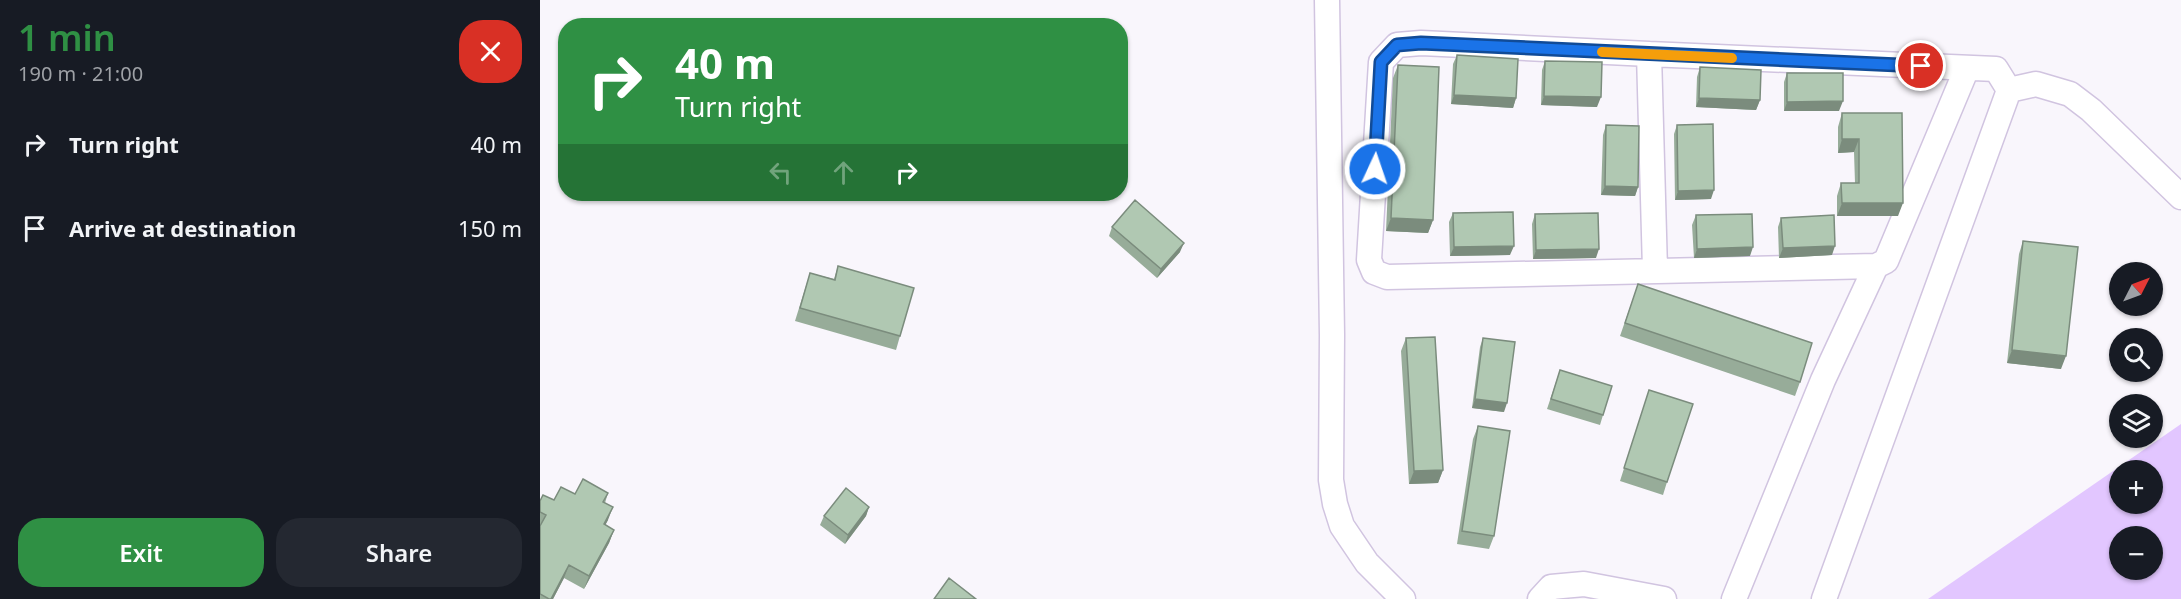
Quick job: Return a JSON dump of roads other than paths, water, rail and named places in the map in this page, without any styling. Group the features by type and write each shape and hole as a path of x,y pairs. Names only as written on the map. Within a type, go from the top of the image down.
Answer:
{"street":[{"path":"1327,0 1332,335 1331,480 1342,526 1367,563 1403,599"},
{"path":"1967,68 1886,261 1876,266 1387,278 1374,272 1369,260 1381,62 1397,45 1421,43 1996,69 2009,90"},
{"path":"1649,54 1655,270"},
{"path":"2009,90 2036,84 2070,94 2091,110 2181,197"},
{"path":"1824,599 2009,90"},
{"path":"1734,599 1823,381 1876,266"},
{"path":"1540,599 1551,587 1584,584 1664,599"}]}
